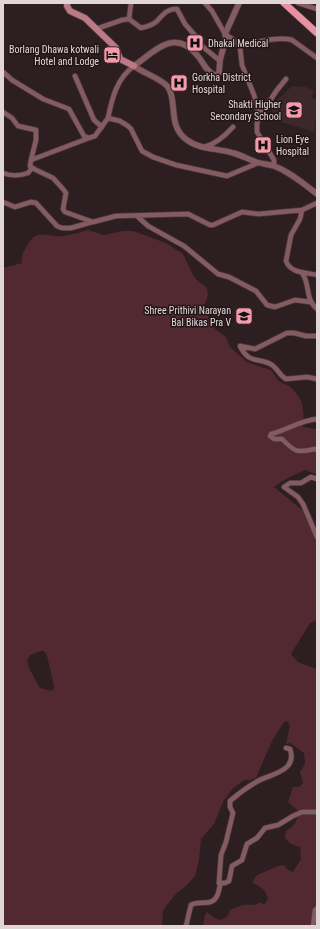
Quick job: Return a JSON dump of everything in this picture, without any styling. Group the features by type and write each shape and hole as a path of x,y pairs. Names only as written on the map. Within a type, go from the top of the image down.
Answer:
{"main road":[{"path":"67,3 70,11 85,18 116,48 120,59 134,66"},
{"path":"284,3 317,33"}],"street":[{"path":"129,20 131,3"},
{"path":"31,160 95,136 108,118 119,80 128,70 166,43 176,41 184,43 192,49 206,70 215,76 219,72 220,61 226,38 212,11 205,3"},
{"path":"225,34 239,3"},
{"path":"298,3 317,9"},
{"path":"96,29 122,20 129,20 141,28 155,22 160,16 172,9 177,9 185,24 200,41 202,46 220,61"},
{"path":"225,34 240,46 242,65 254,95 259,115"},
{"path":"240,46 287,39 292,40 317,58"},
{"path":"134,66 168,87 179,134 191,143 233,153 258,163 274,166 294,176 317,194"},
{"path":"3,72 43,99 69,109 84,136 88,138"},
{"path":"75,76 94,120 102,127"},
{"path":"274,166 274,160 257,132 256,123 259,115 286,79"},
{"path":"3,112 12,118 18,126 36,130 36,140 30,166 53,178 63,189 66,193 63,209 65,212 93,222"},
{"path":"108,118 120,121 128,126 142,151 152,157 176,165 227,176 258,163"},
{"path":"203,147 212,145 226,136 233,127"},
{"path":"3,173 14,175 25,174 32,168"},
{"path":"3,202 15,206 31,202 36,203 56,226 62,228 71,228 116,216 188,214 210,225 213,225 242,212 259,214 302,210 317,204"},
{"path":"302,210 300,219 291,234 286,261 287,265 302,273 317,276"},
{"path":"137,216 148,226 184,246 218,274 229,277 256,291 266,305 275,307 295,300 310,302"},
{"path":"302,273 310,302 317,309"},
{"path":"317,336 287,333 255,349 240,346 250,358 268,363 274,367 283,378 308,377 317,379"},
{"path":"317,419 309,419 271,434 270,436 274,439 282,439 294,450 302,452 315,449 317,450"},
{"path":"317,479 311,477 301,483 290,483 284,487 298,497 303,504 317,537"},
{"path":"221,883 218,882 221,855 226,842 233,813 230,807 230,801 258,781 278,774 285,769 292,755 290,750 286,748"},
{"path":"221,883 229,881 232,866 242,860 247,844 257,838 265,828 278,825 292,816 302,812 317,812"},
{"path":"186,926 191,905 202,902 204,904 213,900 217,896 221,883"},
{"path":"313,926 315,910 317,908"}],"shaded area":[{"name":"Shakti Higher Secondary School","path":"292,86 306,87 314,91 312,98 317,100 317,114 314,132 274,120 271,106"},
{"path":"88,230 104,235 123,231 133,231 166,243 183,254 193,275 207,288 208,295 204,306 214,328 226,337 230,347 247,362 271,370 278,380 294,390 302,404 304,415 303,427 316,429 317,431 317,475 306,470 290,477 274,487 307,514 317,539 317,620 310,623 291,654 298,662 317,669 317,926 203,926 207,912 214,918 221,920 228,916 230,910 238,906 254,905 260,902 264,905 268,899 266,893 252,882 257,875 284,865 288,870 293,872 301,859 300,847 291,844 285,838 286,831 293,825 297,818 298,811 288,802 293,787 299,787 303,783 300,772 305,764 304,753 290,743 286,744 290,726 288,721 284,722 272,741 256,778 248,781 246,779 233,788 224,800 214,824 201,839 199,860 195,876 175,895 163,910 162,926 3,926 3,268 22,263 24,251 30,241 38,235 63,236","holes":["44,651 47,656 54,686 54,689 51,691 40,688 30,670 27,661 30,655"]}],"waterway":[{"path":"291,14 317,38"}],"place":[{"name":"Dhakal Medical","path":"195,43"},
{"name":"Borlang Dhawa kotwali Hotel and Lodge","path":"112,55"},
{"name":"Gorkha District Hospital","path":"179,83"},
{"name":"Shakti Higher Secondary School","path":"294,110"},
{"name":"Lion Eye Hospital","path":"263,145"},
{"name":"Shree Prithivi Narayan Bal Bikas Pra V","path":"244,316"}]}
